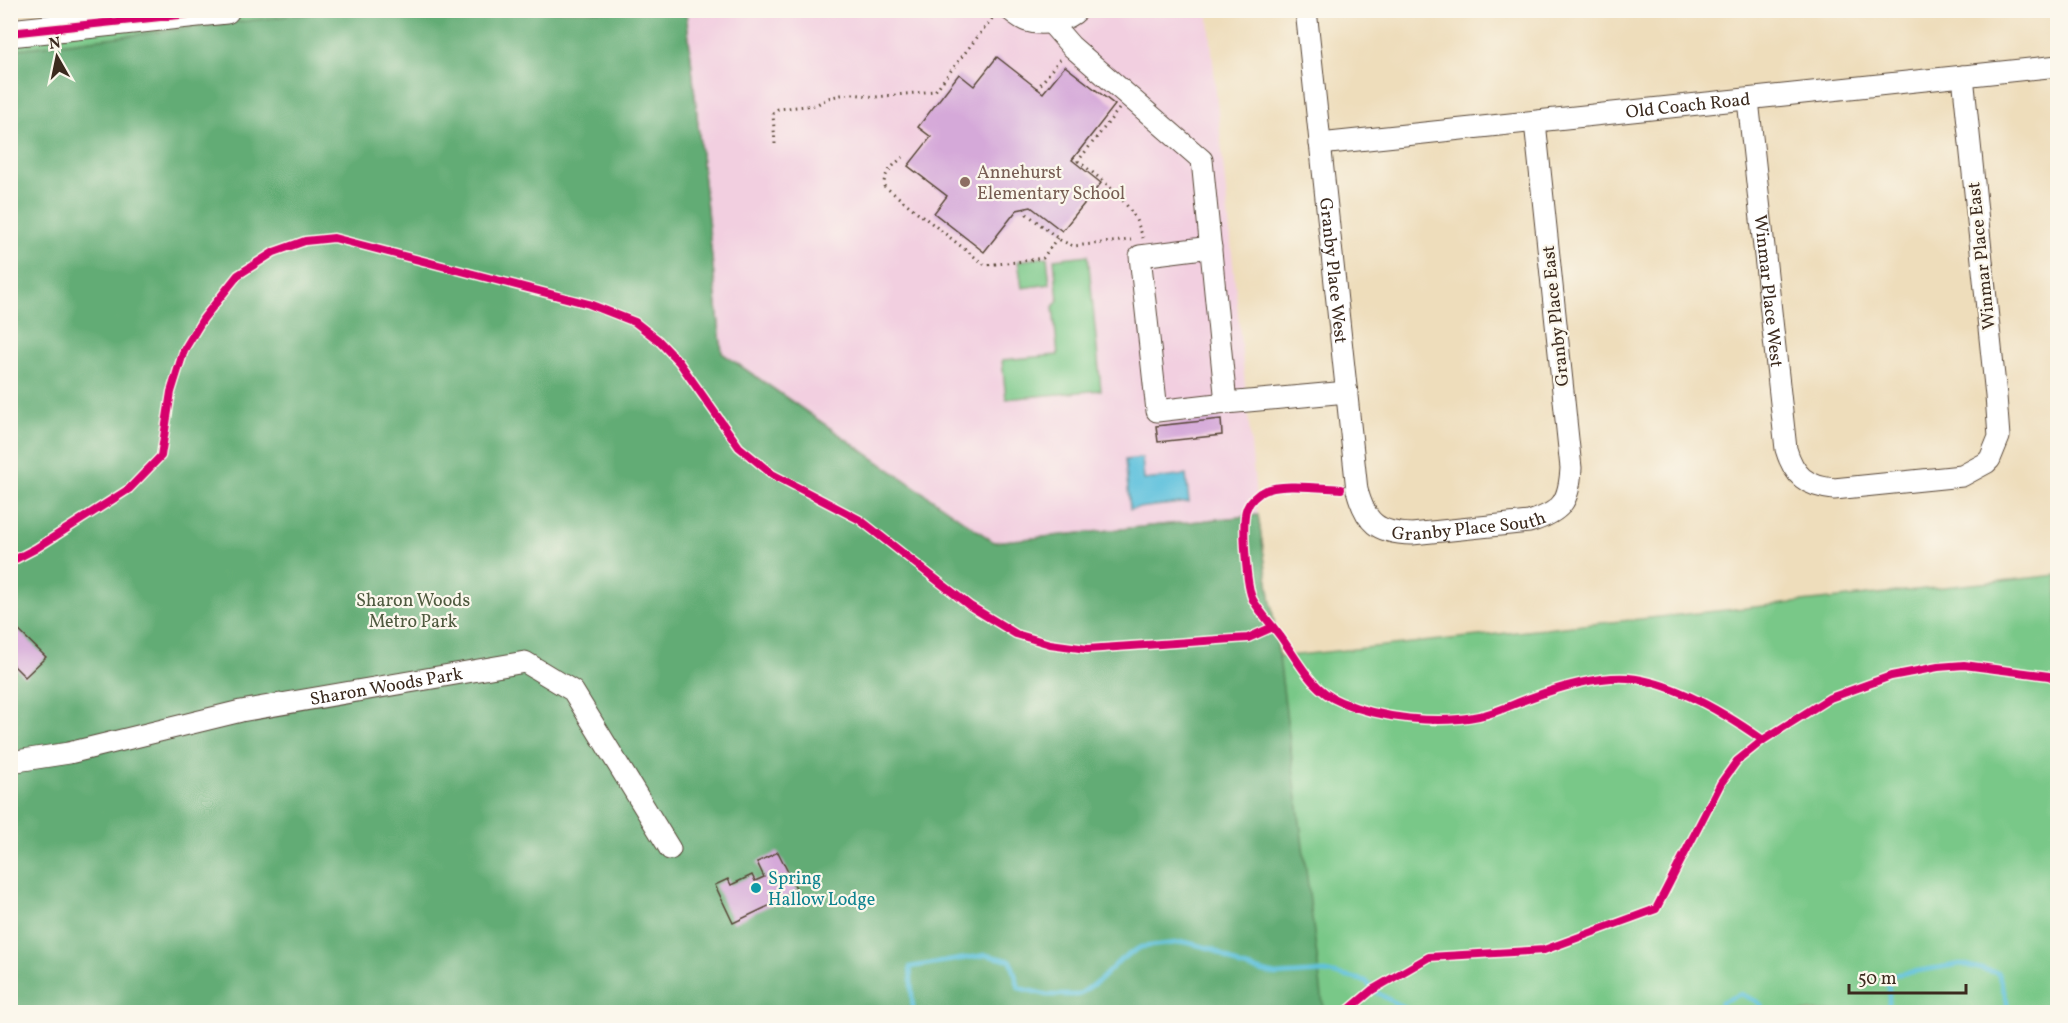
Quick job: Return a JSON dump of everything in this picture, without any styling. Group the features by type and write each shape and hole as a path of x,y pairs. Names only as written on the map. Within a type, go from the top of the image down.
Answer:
{"main road":[{"path":"10,33 226,10"}],"street":[{"path":"1001,16 1051,23 1074,15 1078,10"},
{"name":"Granby Place West","path":"1306,10 1357,490 1362,510 1375,525"},
{"path":"1051,23 1069,45 1202,160 1226,403"},
{"name":"Old Coach Road","path":"1320,144 2058,66"},
{"name":"Winmar Place East","path":"1802,478 1817,487 1834,489 1962,476 1990,459 1999,437 1963,76"},
{"name":"Winmar Place West","path":"1748,100 1786,449 1791,465 1802,478"},
{"name":"Granby Place East","path":"1535,122 1571,468 1570,489 1560,507"},
{"path":"1211,247 1140,256 1157,411 1347,392"},
{"name":"Granby Place South","path":"1375,525 1392,534 1412,534 1529,522 1546,517 1560,507"},
{"name":"Sharon Woods Park","path":"10,762 69,753 232,713 525,662 573,691 670,849"}],"path":[{"path":"776,144 773,114 778,109 816,105 828,98 841,95 876,97 935,91 1001,16 990,10"},
{"path":"1037,89 1063,55"},
{"path":"1025,208 1028,214 1057,238 1073,246 1144,238 1118,192 1078,161 1123,105"},
{"path":"903,157 887,172 884,186 985,265 1043,258 1057,238"}],"shaded area":[{"name":"Annehurst Elementary School","path":"686,11 1208,11 1258,515 994,542 722,353"}],"green space":[{"name":"Sharon Woods Metro Park","path":"226,10 686,11 722,353 994,542 1258,515 1279,657 2057,575 2057,1012 11,1012 10,33"},
{"name":"Sharon Woods Metro Park","path":"337,10 686,11 722,353 994,542 1258,515 1279,657 1324,1012 11,1012 10,50"},
{"path":"1088,255 1101,390 1006,399 1002,360 1058,355 1053,307 1058,300 1054,259"},
{"path":"1047,257 1050,284 1022,288 1018,261"}],"water":[{"path":"1142,458 1144,480 1186,475 1189,502 1130,509 1125,460"}],"building":[{"path":"997,57 1043,93 1065,66 1115,105 1072,160 1101,183 1062,231 1031,207 1017,210 984,252 934,213 947,196 908,166 931,137 918,127 959,74 974,86"},
{"path":"1221,419 1222,435 1158,442 1156,426"},
{"path":"10,622 46,657 25,677 10,662"},
{"name":"Spring Hallow Lodge","path":"778,852 798,892 733,923 715,885 728,879 731,885 752,875 755,881 764,877 757,862"}],"waterway":[{"path":"910,1012 913,1010 910,967 986,955 1011,961 1019,988 1048,995 1078,995 1100,980 1120,960 1141,947 1185,942 1213,949 1240,966 1275,975 1325,972 1366,981 1371,988"},
{"path":"1889,1012 1887,976 1961,964 1998,973 2007,1001 2007,1012"},
{"path":"1374,991 1411,1012"},
{"path":"1720,1012 1721,1002 1741,994 1758,1002 1767,1012"}],"cycle path":[{"path":"10,33 226,10"},
{"path":"10,562 35,549 129,489 161,456 171,392 184,350 203,319 238,275 274,252 305,241 334,238 589,304 635,322 658,340 679,362 739,447 772,474 860,520 970,606 1016,634 1050,644 1087,649 1248,638 1273,627"},
{"path":"1341,489 1299,486 1268,490 1260,493 1250,502 1244,523 1247,571 1253,600 1308,676 1331,697 1356,708 1391,716 1427,720 1463,719 1499,711 1578,683 1628,678 1663,686 1681,693 1716,710 1763,740"},
{"path":"1346,1012 1372,990 1429,957 1544,950 1656,909 1721,783 1737,761 1763,740 1830,698 1891,676 1938,667 1964,665 2049,676 2058,680"}],"place":[{"name":"Annehurst Elementary School","path":"965,182"},
{"name":"Spring Hallow Lodge","path":"756,888"}]}
